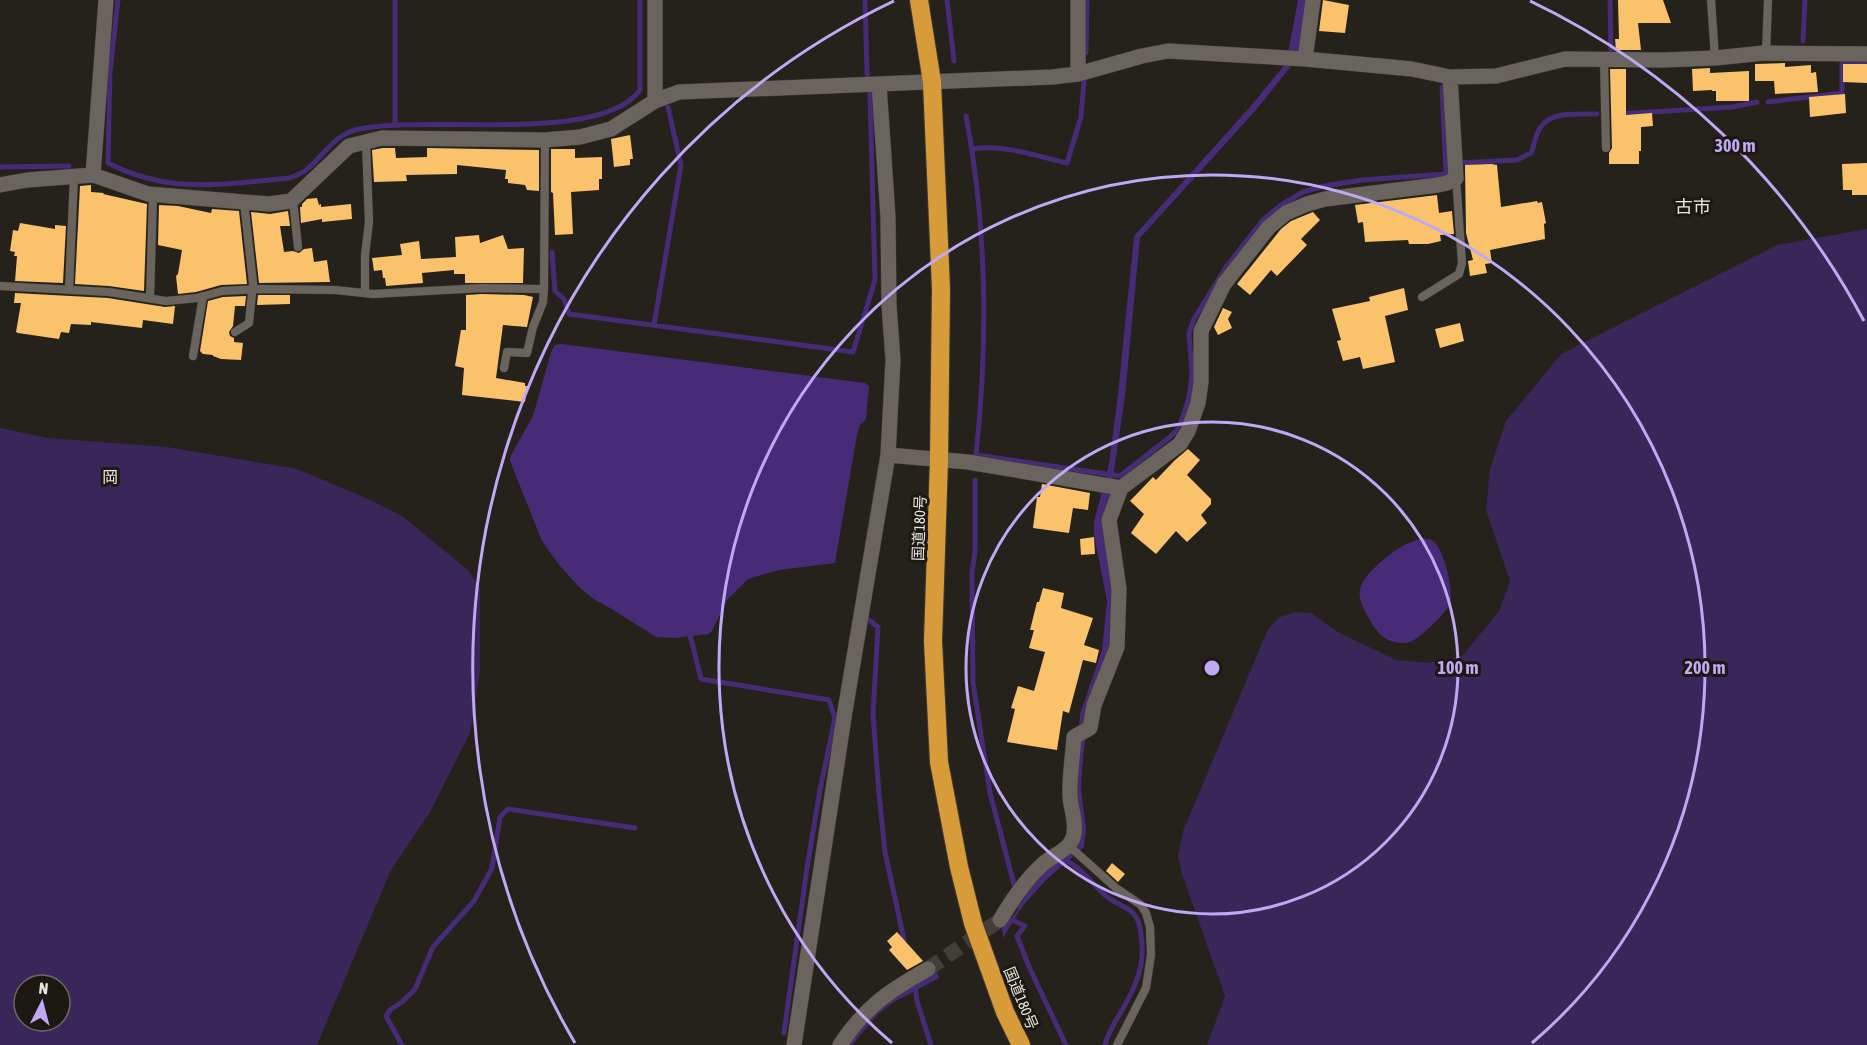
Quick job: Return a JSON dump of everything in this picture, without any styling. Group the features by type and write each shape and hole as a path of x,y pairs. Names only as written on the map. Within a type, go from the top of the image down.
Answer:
{"highway":[{"name":"国道180号","path":"919,0 932,82 941,289 939,460 933,642 939,762 959,867 973,923 1005,1012 1021,1045"}],"street":[{"path":"93,175 106,0"},
{"path":"655,0 655,101"},
{"path":"1078,0 1078,74"},
{"path":"1305,59 1313,0"},
{"path":"0,185 27,180 93,175 153,194 269,204 293,200 337,155 349,146 382,138 545,140 580,137 611,129 655,101 679,92 1078,74 1168,51 1305,59 1412,69 1450,77 1496,75 1565,59 1715,58 1766,53 1867,54"},
{"path":"1000,920 1010,902 1032,875 1069,846 1073,836 1074,822 1070,796 1074,736 1090,728 1094,705 1117,646 1119,589 1109,520 1121,488 1180,444 1188,431 1198,403 1202,382 1201,331 1224,284 1269,227 1286,213 1307,204 1344,196 1438,185 1456,178 1450,77"},
{"path":"794,1045 845,711 888,455 893,360 889,305 888,217 879,84"},
{"path":"888,455 968,462 1121,488"},
{"path":"840,1045 866,1010 897,986 928,969"}],"lane":[{"path":"1711,0 1715,58"},
{"path":"1766,53 1768,0"},
{"path":"1604,60 1606,147"},
{"path":"504,368 507,352 527,353 533,327 543,302 545,140"},
{"path":"365,292 365,255 369,222 366,142"},
{"path":"69,290 74,176"},
{"path":"1422,297 1459,274 1462,263 1456,178"},
{"path":"150,298 153,194"},
{"path":"293,200 298,247"},
{"path":"235,332 249,323 253,289 244,202"},
{"path":"0,286 109,292 166,301 222,291 284,288 373,294 482,288 544,289"},
{"path":"193,357 204,296"},
{"path":"1069,846 1107,881 1141,905 1150,927 1151,956 1146,988 1118,1045"}],"shaded area":[{"path":"1298,0 1310,0 1303,46 1292,65 1256,110 1140,238 1125,396 1112,484 1111,653 1088,711 1082,769 1081,789 1086,829 1084,847 1046,880 1021,908 1003,938 1002,928 1015,914 1032,883 1077,842 1075,787 1080,714 1102,650 1107,601 1094,535 1094,522 1109,464 1134,236 1250,107 1286,63"},
{"path":"1867,229 1867,1045 1207,1045 1225,996 1182,874 1178,856 1183,831 1268,629 1280,617 1295,612 1311,613 1338,632 1396,660 1428,663 1462,656 1499,611 1510,581 1486,510 1490,469 1506,421 1561,354 1777,245"},
{"path":"562,344 865,383 869,386 866,419 860,425 857,435 835,563 779,570 748,579 727,600 712,631 708,634 675,638 656,637 595,600 579,587 559,565 542,541 510,461 511,455 533,416 551,352 555,345"},
{"path":"0,428 48,438 167,447 297,469 402,516 468,570 480,588 480,671 470,733 430,812 391,870 317,1045 0,1045"},
{"path":"1422,538 1434,542 1442,554 1449,582 1450,604 1423,634 1411,642 1397,643 1381,635 1371,622 1361,603 1360,589 1366,578 1383,560 1403,546"},
{"path":"936,970 939,978 894,1002 878,1014 852,1045 843,1045 871,1011"}],"building":[{"path":"1323,0 1349,5 1345,33 1319,31"},
{"path":"1618,0 1663,0 1671,23 1638,23 1641,50 1616,50 1615,39 1619,39"},
{"path":"1785,63 1785,67 1811,65 1811,73 1816,72 1818,92 1775,94 1774,81 1755,81 1755,64"},
{"path":"1843,64 1867,64 1867,83 1843,82"},
{"path":"1710,68 1710,73 1749,71 1749,101 1716,101 1716,91 1693,91 1692,69"},
{"path":"1610,69 1626,69 1626,115 1652,113 1653,126 1641,127 1639,164 1609,164 1609,153 1612,148"},
{"path":"1845,94 1846,113 1810,117 1809,97"},
{"path":"630,135 633,159 630,159 630,165 614,167 611,139"},
{"path":"395,148 396,158 427,157 427,148 539,150 539,191 527,190 525,185 508,183 508,179 505,179 506,170 457,165 457,174 406,175 407,181 374,182 372,150"},
{"path":"551,149 575,149 575,158 602,157 602,179 599,179 599,190 571,192 573,234 555,235 553,193 551,192"},
{"path":"1867,163 1867,195 1852,195 1852,190 1843,190 1842,164"},
{"path":"1465,165 1497,165 1501,207 1542,202 1546,223 1544,224 1545,239 1490,250 1492,263 1485,264 1487,273 1470,276 1468,261 1473,260 1466,233"},
{"path":"91,185 91,192 147,204 144,291 75,284 80,186"},
{"path":"1437,195 1439,213 1452,211 1454,234 1440,235 1441,241 1428,244 1409,244 1408,240 1365,242 1363,222 1358,223 1355,205"},
{"path":"317,198 321,207 351,204 352,219 322,222 322,219 301,223 300,207 307,199"},
{"path":"159,205 178,206 211,213 212,209 239,211 247,284 221,285 178,294 176,276 182,250 158,245"},
{"path":"288,211 290,226 280,226 284,252 299,253 304,249 312,248 314,262 327,260 330,282 259,283 251,212 270,214"},
{"path":"1313,212 1320,220 1301,239 1307,245 1277,276 1271,270 1250,295 1237,284 1281,229 1291,221"},
{"path":"20,223 55,229 55,225 66,226 63,283 15,281 17,256 14,256 15,252 10,251 13,230 18,231"},
{"path":"479,235 480,243 503,235 508,249 524,248 523,283 465,283 465,274 454,274 454,270 422,273 423,283 386,286 382,270 374,271 372,258 402,255 400,244 419,241 421,259 456,257 455,237"},
{"path":"1404,288 1408,310 1385,316 1395,362 1363,369 1360,357 1343,361 1337,341 1341,340 1332,309 1370,301 1369,297"},
{"path":"15,293 108,298 165,307 175,306 173,324 143,320 142,328 91,322 91,325 71,324 69,333 61,332 59,339 18,333 16,332 21,303 14,303"},
{"path":"258,295 290,295 290,304 257,305"},
{"path":"466,295 533,297 527,327 503,325 496,378 525,383 527,386 525,402 462,395 464,368 455,366 461,330 466,330"},
{"path":"246,296 245,306 235,306 233,326 229,332 234,342 243,343 241,360 221,359 203,354 200,351 208,301 223,297"},
{"path":"1223,308 1232,312 1228,319 1232,328 1218,335 1214,327"},
{"path":"1460,323 1464,341 1440,348 1435,329"},
{"path":"1188,449 1200,460 1187,475 1211,499 1211,504 1201,515 1207,523 1187,542 1176,531 1156,554 1131,533 1144,514 1130,501 1153,477 1156,480"},
{"path":"1042,484 1090,493 1088,510 1073,508 1069,533 1033,528 1037,497 1040,497"},
{"path":"1094,537 1095,554 1081,555 1080,539"},
{"path":"1043,588 1064,593 1061,608 1093,618 1084,645 1099,650 1096,663 1083,660 1069,713 1063,711 1057,750 1007,742 1015,709 1011,708 1018,686 1034,691 1045,652 1029,648 1034,630 1030,630"},
{"path":"1112,863 1125,874 1118,882 1106,871"},
{"path":"897,932 923,961 907,970 889,950 892,947 887,941"}],"waterway":[{"path":"118,0 110,72 108,163 153,180 197,185 289,178 306,170 340,137 355,130 421,124 549,123 588,117 619,107 640,90 640,0"},
{"path":"395,0 395,125"},
{"path":"552,252 555,291 564,299 569,314 853,352 875,280 865,0"},
{"path":"947,0 954,61"},
{"path":"1086,53 1087,0"},
{"path":"1610,0 1611,55"},
{"path":"1803,41 1805,0"},
{"path":"1768,102 1842,93 1842,63 1867,63"},
{"path":"973,149 1008,149 1067,163 1081,117 1084,80"},
{"path":"966,116 982,242 984,328 976,455 1120,476 1179,428 1189,398 1192,374 1189,333 1194,319 1226,267 1263,220 1281,205 1303,192 1324,186 1362,180 1446,174 1442,87"},
{"path":"1619,114 1732,107 1757,102"},
{"path":"654,325 681,165 668,107"},
{"path":"1456,163 1517,160 1531,153 1537,134 1547,120 1562,115 1597,114"},
{"path":"0,167 69,166"},
{"path":"975,480 975,551 972,573 973,682 990,793 1020,907"},
{"path":"869,620 878,627 873,714 885,852 904,940"},
{"path":"689,631 701,679 829,700 835,718 807,868 784,1033"},
{"path":"402,1045 386,1016 415,989 433,947 474,901 492,868 500,817 508,809 635,828"},
{"path":"1065,860 1082,872 1106,896 1133,913 1140,926 1141,966 1131,993 1105,1045"},
{"path":"1012,920 1025,926 1017,936 1066,1045"},
{"path":"915,986 917,1001 931,1045"}],"tunnel":[{"path":"928,969 1000,920"}],"district":[{"name":"古市","path":"1693,206"},
{"name":"岡","path":"110,477"}]}
